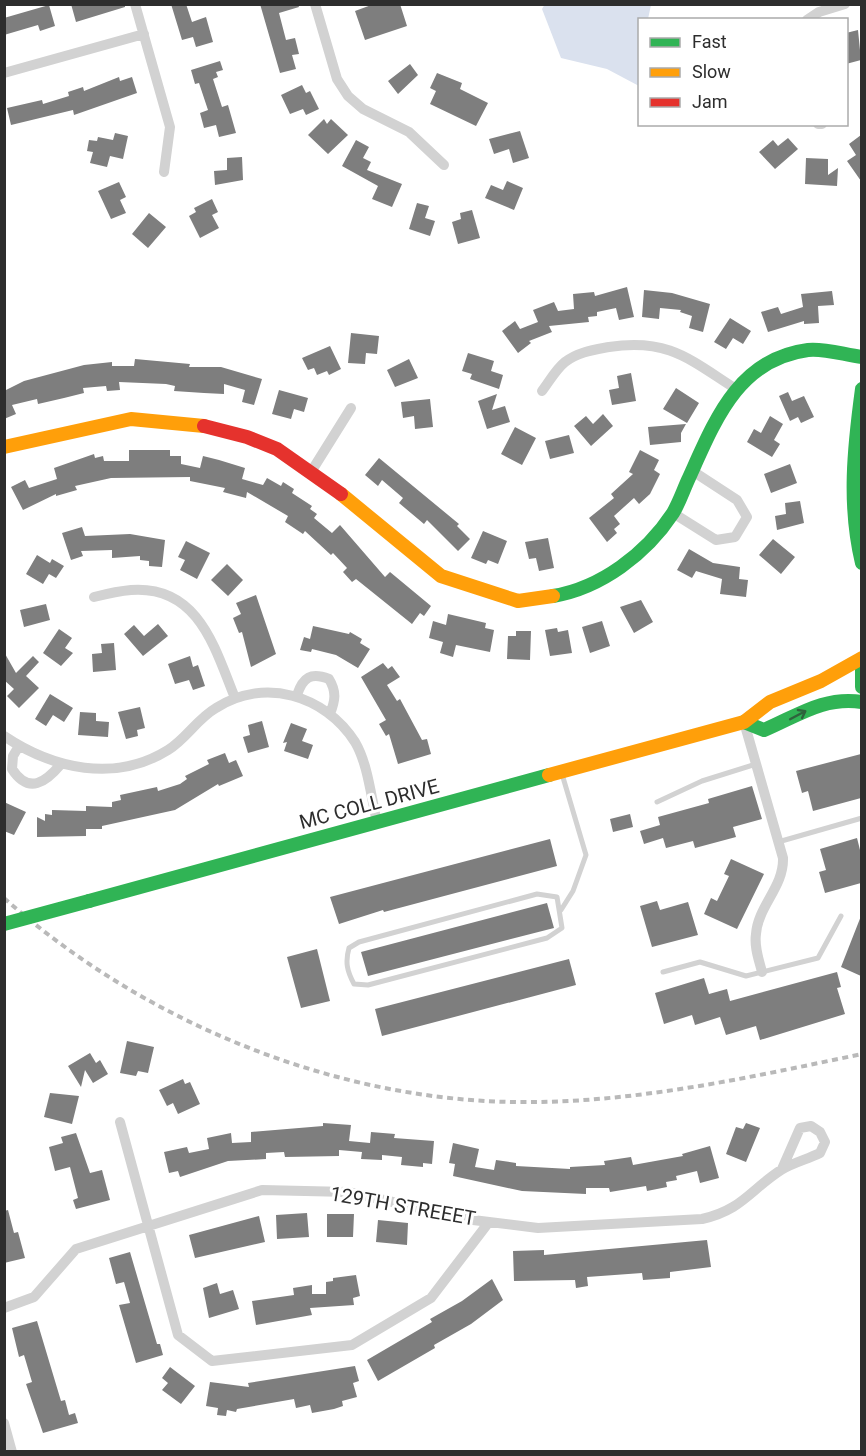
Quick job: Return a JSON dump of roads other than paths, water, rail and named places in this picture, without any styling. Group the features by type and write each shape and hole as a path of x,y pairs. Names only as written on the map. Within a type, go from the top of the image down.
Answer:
{"main road":[{"path":"4,447 131,418 190,423 247,437 277,449 311,472 368,514 441,576 518,601 577,592 633,560 673,513 714,423 736,389 766,362 809,350 861,357"},
{"path":"861,388 856,440 854,519 861,563"},
{"name":"MC COLL DRIVE","path":"744,722 754,709 766,702 821,681 861,658"},
{"path":"861,664 861,687"},
{"name":"MC COLL DRIVE","path":"4,924 744,722 764,730 826,700 844,698 861,702"}],"street":[{"path":"135,4 170,127 164,172"},
{"path":"315,4 337,79 348,96 363,109 409,132 444,165"},
{"path":"810,18 819,12 845,4"},
{"path":"5,73 144,34"},
{"path":"542,391 564,363 582,352 632,344 654,345 674,351 736,389"},
{"path":"311,472 351,408"},
{"path":"673,513 716,540 735,537 747,517 736,500 691,470"},
{"path":"94,597 131,590 151,591 168,595 182,604 198,617 209,634 236,698"},
{"path":"297,695 302,681 307,677 318,675 329,679 334,688 335,700 330,714"},
{"path":"4,736 20,746 77,769 112,769 153,758 169,750 216,707 236,698 260,692 297,695 330,714 356,744 377,822"},
{"path":"744,722 778,842 783,869 758,921 755,935 762,972"},
{"path":"20,746 13,756 12,769 26,782 36,784 45,781 61,764"},
{"path":"120,1122 150,1225 178,1335 212,1361 352,1345 430,1298 489,1222"},
{"name":"129TH STREEET","path":"4,1308 34,1297 76,1249 262,1190 348,1192 489,1222 538,1228 702,1219 725,1212 741,1203 782,1169 820,1153 825,1142 820,1132 811,1126 800,1128 782,1169"},
{"path":"4,1423 12,1452"}],"lane":[{"path":"657,802 702,781 756,764"},
{"path":"561,772 586,855 573,891 561,910 562,928 547,938 368,985 354,984 349,975 346,961 349,948 359,942 537,894 557,897 561,910"},
{"path":"778,842 861,818"},
{"path":"663,972 700,962 746,976 818,958 841,916"}],"railway":[{"path":"4,898 58,942 115,981 177,1015 241,1045 307,1068 375,1086 444,1097 513,1102 601,1099 688,1088 862,1054"}]}
